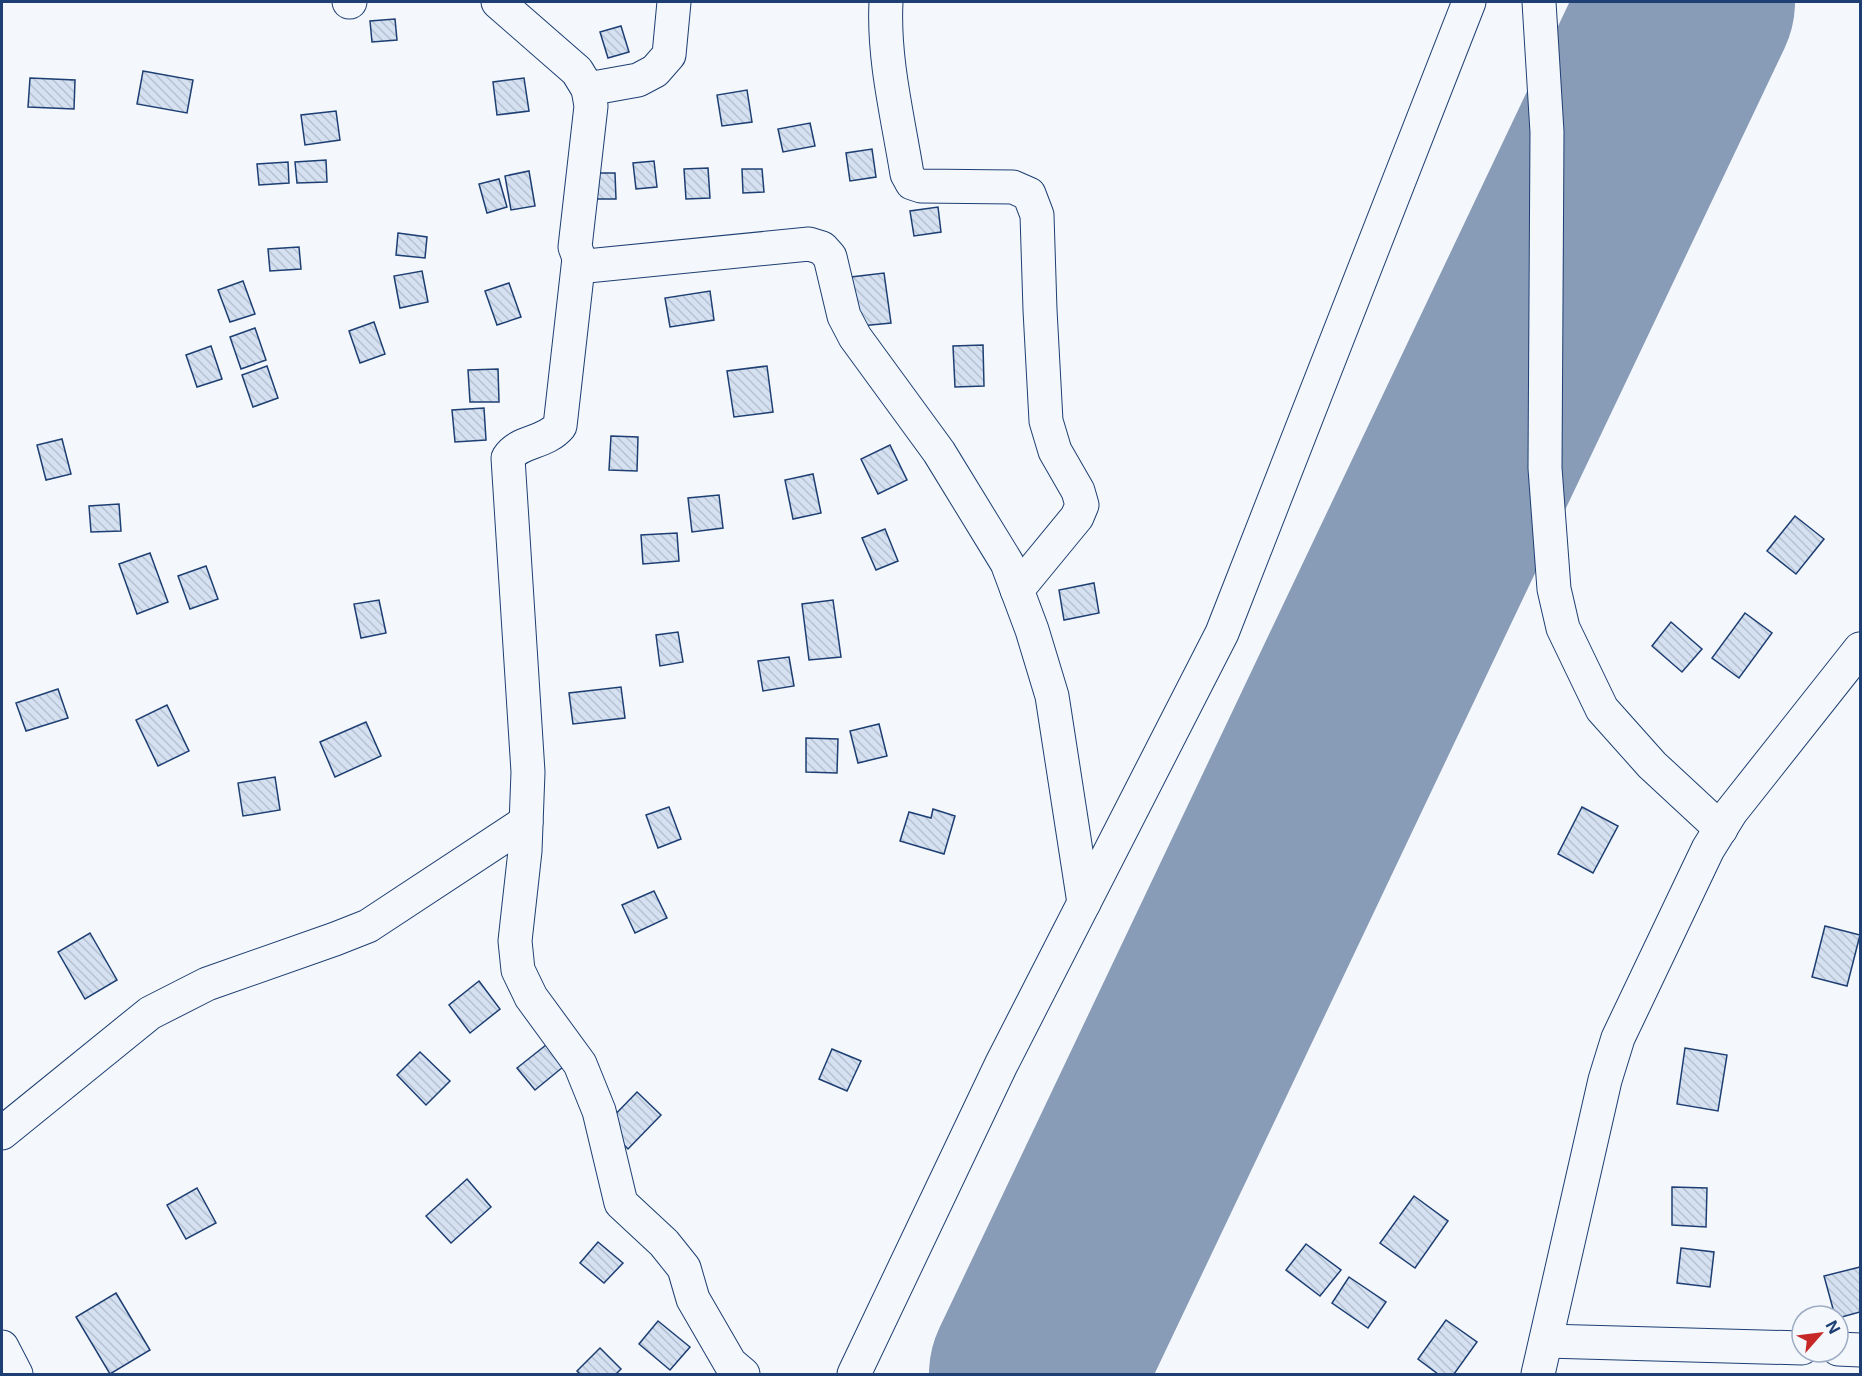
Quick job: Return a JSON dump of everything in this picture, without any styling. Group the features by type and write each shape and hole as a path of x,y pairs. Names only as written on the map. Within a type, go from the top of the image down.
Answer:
{"street":[{"path":"498,2 577,71 588,89 591,106 575,246 579,258 560,426 553,435 513,451 508,458 528,772 525,851 515,941 518,970 531,997 580,1064 599,1111 621,1203 664,1243 684,1268 693,1299 730,1363 744,1374"},
{"path":"886,2 887,53 907,174 912,183 921,186 1013,187 1029,194 1037,215 1046,421 1055,451 1078,491 1082,505 1077,518 1017,590"},
{"path":"854,1374 1001,1065 1222,633 1469,2"},
{"path":"1539,2 1547,132 1545,468 1554,589 1563,628 1602,709 1652,765 1721,829"},
{"path":"588,89 638,80 655,71 669,56 666,6"},
{"path":"579,258 588,266 809,244 822,248 831,256 844,316 855,337 939,452 1007,563 1052,696 1084,903"},
{"path":"1539,1374 1605,1080 1618,1038 1708,849 1731,812 1860,649"},
{"path":"2,1133 150,1013 207,984 368,926 526,822"},
{"path":"1546,1341 1790,1348"},
{"path":"2,1347 16,1374"}],"building":[{"path":"395,19 397,40 372,42 370,21"},
{"path":"621,26 629,52 608,58 600,32"},
{"path":"143,71 193,80 187,113 137,104"},
{"path":"30,78 75,80 74,109 28,107"},
{"path":"524,78 529,111 497,115 493,82"},
{"path":"747,90 752,122 722,126 717,95"},
{"path":"336,111 340,140 305,145 301,115"},
{"path":"810,123 815,146 783,152 778,129"},
{"path":"872,149 876,177 850,181 846,153"},
{"path":"326,160 327,182 297,183 295,162"},
{"path":"654,161 657,187 636,189 633,163"},
{"path":"288,162 289,183 259,185 257,164"},
{"path":"708,168 710,198 686,199 684,169"},
{"path":"742,169 762,169 764,192 743,193"},
{"path":"529,171 535,206 511,210 505,176"},
{"path":"589,173 615,173 616,199 589,199"},
{"path":"499,179 507,207 487,213 479,184"},
{"path":"938,207 941,232 914,236 910,211"},
{"path":"398,233 427,237 425,258 396,255"},
{"path":"299,247 301,269 270,271 268,249"},
{"path":"422,271 428,302 400,308 394,276"},
{"path":"884,273 891,323 850,327 843,278"},
{"path":"243,281 255,314 230,322 218,290"},
{"path":"509,283 521,317 497,325 485,291"},
{"path":"710,291 714,320 670,327 665,298"},
{"path":"374,322 385,354 360,363 349,331"},
{"path":"255,328 266,360 241,369 230,337"},
{"path":"983,345 984,386 955,387 953,346"},
{"path":"211,346 222,379 197,387 186,355"},
{"path":"267,366 278,398 253,407 242,375"},
{"path":"767,366 773,412 734,417 727,371"},
{"path":"498,369 499,402 470,402 468,370"},
{"path":"484,408 486,440 455,442 452,410"},
{"path":"611,436 638,437 637,471 609,470"},
{"path":"62,439 71,474 46,480 37,445"},
{"path":"890,445 907,480 878,494 861,459"},
{"path":"813,474 821,513 793,519 785,480"},
{"path":"719,495 723,528 692,532 688,498"},
{"path":"119,504 121,531 91,532 89,506"},
{"path":"1795,516 1824,539 1796,574 1767,551"},
{"path":"885,529 898,561 876,570 862,538"},
{"path":"677,533 679,561 643,564 641,535"},
{"path":"150,553 168,602 137,614 119,564"},
{"path":"206,566 218,599 190,609 178,576"},
{"path":"1094,583 1099,613 1064,620 1059,590"},
{"path":"379,600 386,633 361,638 354,604"},
{"path":"833,600 841,657 809,660 802,604"},
{"path":"1745,613 1772,633 1739,678 1712,658"},
{"path":"1671,622 1702,649 1682,672 1652,646"},
{"path":"678,632 683,662 660,666 656,635"},
{"path":"789,657 794,686 763,691 758,661"},
{"path":"621,687 625,718 573,724 569,693"},
{"path":"58,689 68,718 26,731 16,703"},
{"path":"167,705 189,751 158,766 136,720"},
{"path":"366,722 381,756 335,777 320,742"},
{"path":"879,724 887,756 858,763 850,731"},
{"path":"806,738 838,739 837,773 806,772"},
{"path":"275,777 280,810 243,816 238,783"},
{"path":"669,807 681,839 658,848 646,815"},
{"path":"1582,807 1618,826 1593,873 1558,854"},
{"path":"933,809 955,816 944,854 900,841 909,812 931,818"},
{"path":"654,891 667,918 635,933 622,905"},
{"path":"1825,926 1860,935 1847,986 1812,977"},
{"path":"90,933 117,980 85,999 58,952"},
{"path":"479,981 500,1009 470,1033 449,1005"},
{"path":"546,1045 563,1067 535,1090 517,1068"},
{"path":"1685,1048 1727,1055 1718,1111 1677,1104"},
{"path":"832,1049 861,1061 847,1091 819,1079"},
{"path":"420,1052 450,1081 426,1105 397,1075"},
{"path":"637,1092 661,1115 628,1149 605,1125"},
{"path":"467,1179 491,1207 451,1243 426,1216"},
{"path":"1672,1187 1707,1188 1706,1227 1672,1225"},
{"path":"197,1188 216,1223 186,1239 167,1205"},
{"path":"1414,1196 1448,1221 1415,1268 1380,1243"},
{"path":"598,1242 623,1263 604,1283 580,1263"},
{"path":"1306,1244 1341,1270 1320,1296 1286,1270"},
{"path":"1681,1248 1714,1252 1710,1287 1677,1283"},
{"path":"1860,1267 1860,1312 1850,1315 1850,1304 1832,1304 1824,1276"},
{"path":"1349,1277 1386,1302 1368,1328 1332,1303"},
{"path":"116,1293 150,1350 110,1374 76,1317"},
{"path":"1446,1320 1477,1342 1454,1374 1438,1374 1418,1359"},
{"path":"658,1321 690,1347 670,1370 639,1344"},
{"path":"600,1348 621,1369 616,1374 580,1374 577,1371"}],"runway":[{"path":"1036,1374 1688,2"}]}
